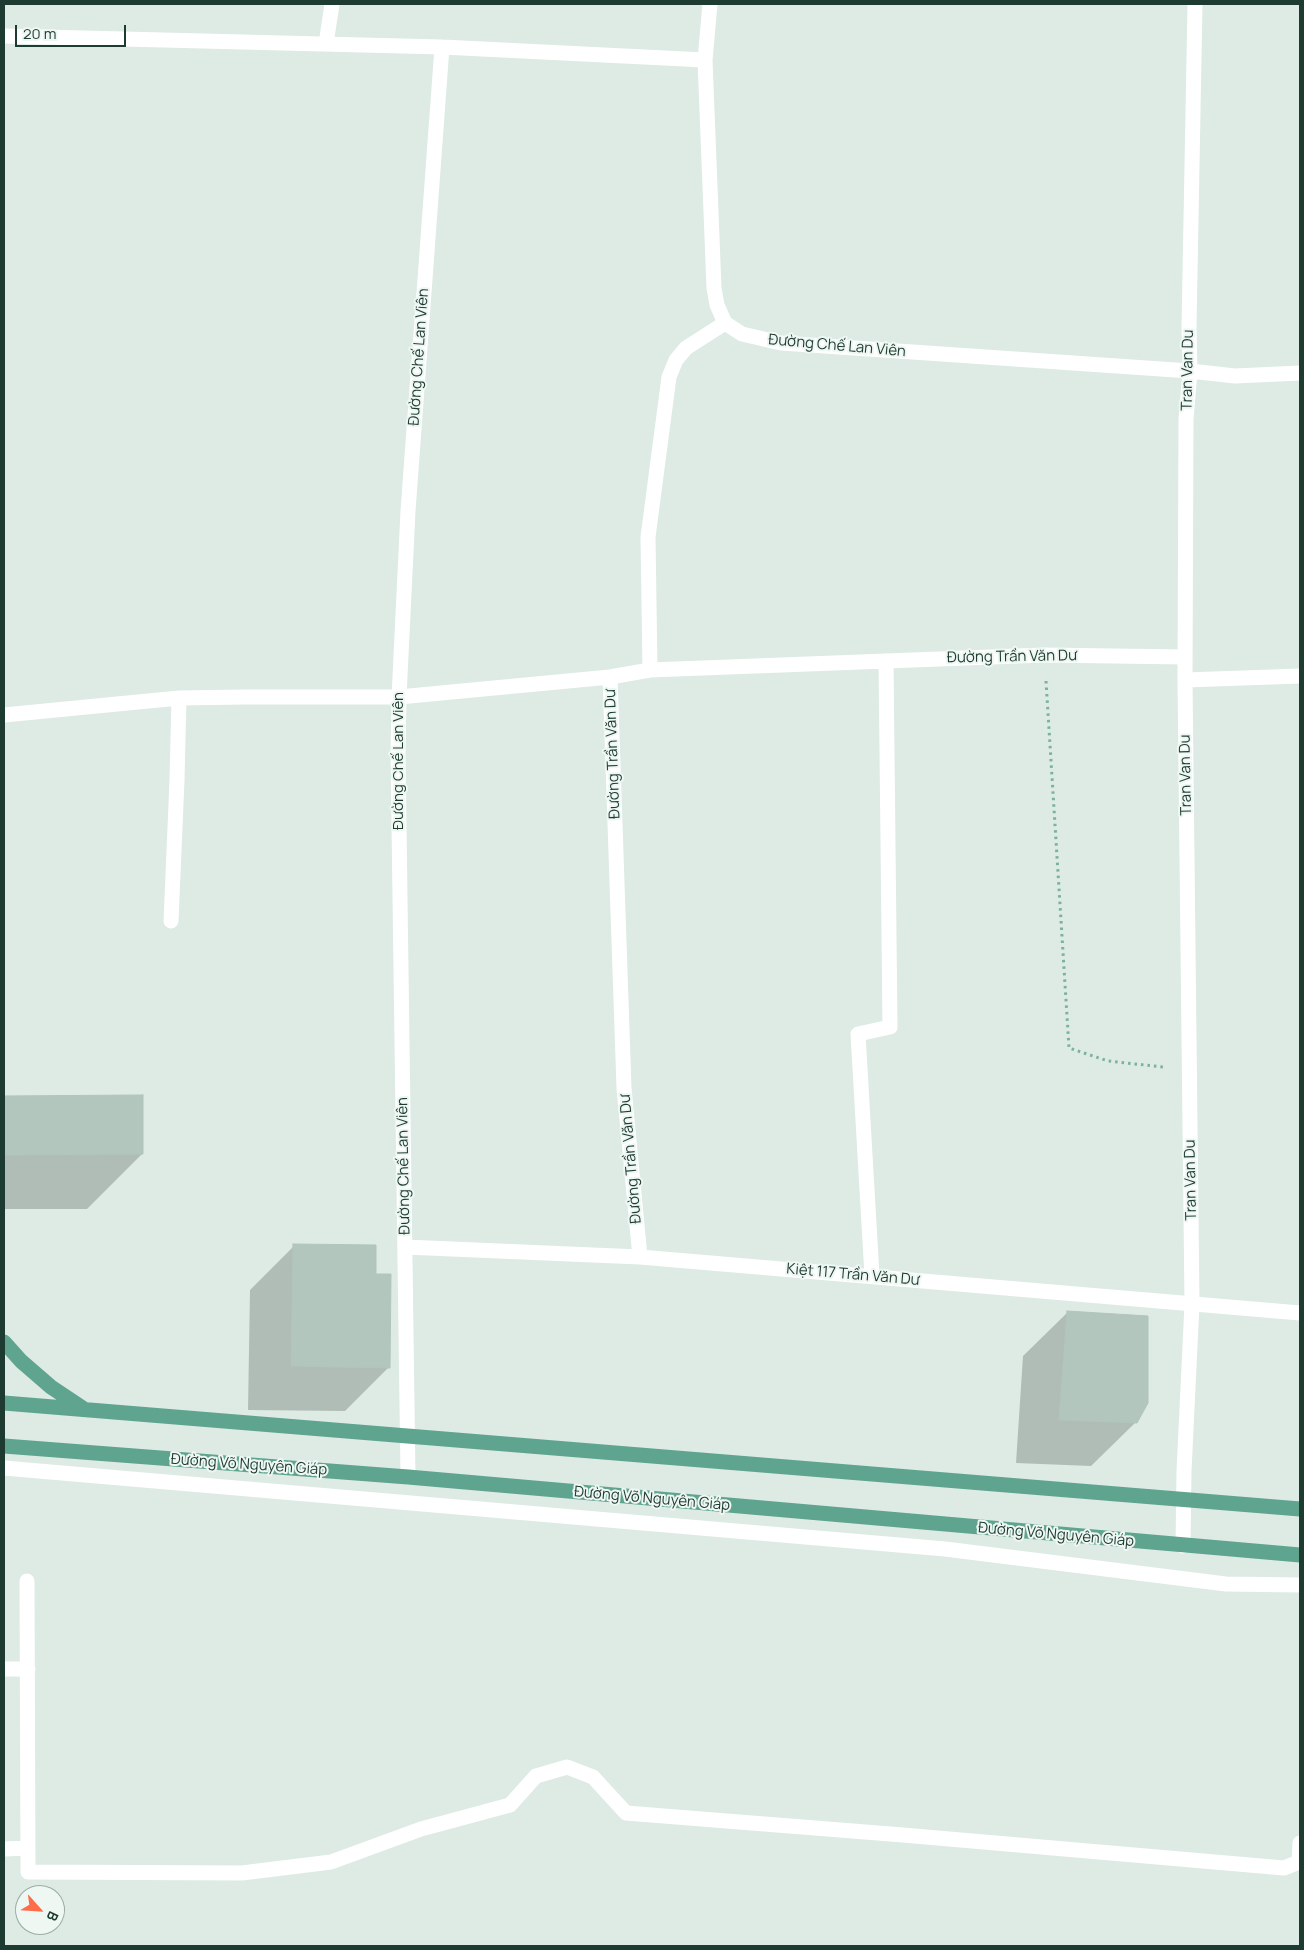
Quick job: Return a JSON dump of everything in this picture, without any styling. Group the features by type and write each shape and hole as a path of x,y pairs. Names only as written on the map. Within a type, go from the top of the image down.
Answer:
{"main road":[{"path":"4,1342 21,1361 51,1387 86,1409"},
{"path":"4,1403 1300,1509"},
{"name":"Đường Võ Nguyên Giáp","path":"4,1446 408,1477 1300,1555"}],"street":[{"path":"326,44 332,4"},
{"path":"650,670 648,537 669,377 676,360 686,348 725,323 717,305 714,288 705,60 710,4"},
{"name":"Tran Van Du","path":"1183,1546 1184,1471 1192,1304 1185,680 1186,419 1190,371 1189,327 1195,4"},
{"path":"4,36 442,47 705,60"},
{"name":"Đường Chế Lan Viên","path":"408,1477 398,753 399,697 409,501 442,47"},
{"name":"Đường Chế Lan Viên","path":"725,323 742,334 781,343 1190,371 1235,376 1300,372"},
{"name":"Đường Trần Văn Dư","path":"640,1257 624,1088 610,677 650,670 1044,655 1186,657"},
{"path":"872,1276 858,1034 890,1028 886,661"},
{"path":"1185,680 1300,676"},
{"path":"4,715 179,698 399,697 610,677"},
{"path":"171,921 179,698"},
{"name":"Kiệt 117 Trần Văn Dư","path":"405,1247 640,1257 1300,1314"},
{"path":"4,1468 945,1549 1226,1584 1300,1585"},
{"path":"27,1581 28,1872 242,1873 331,1862 421,1829 510,1805 536,1776 568,1766 594,1777 626,1813 903,1834 1284,1868 1299,1862 1300,1843"},
{"path":"4,1669 28,1669"},
{"path":"4,1849 27,1848"}],"path":[{"path":"1044,655 1069,1048 1108,1062 1190,1069"}],"building":[{"path":"143,1095 143,1154 4,1155 4,1096"},
{"path":"293,1244 376,1245 376,1274 391,1274 390,1368 291,1366"},
{"path":"1067,1311 1148,1316 1148,1403 1137,1423 1059,1420"}]}
